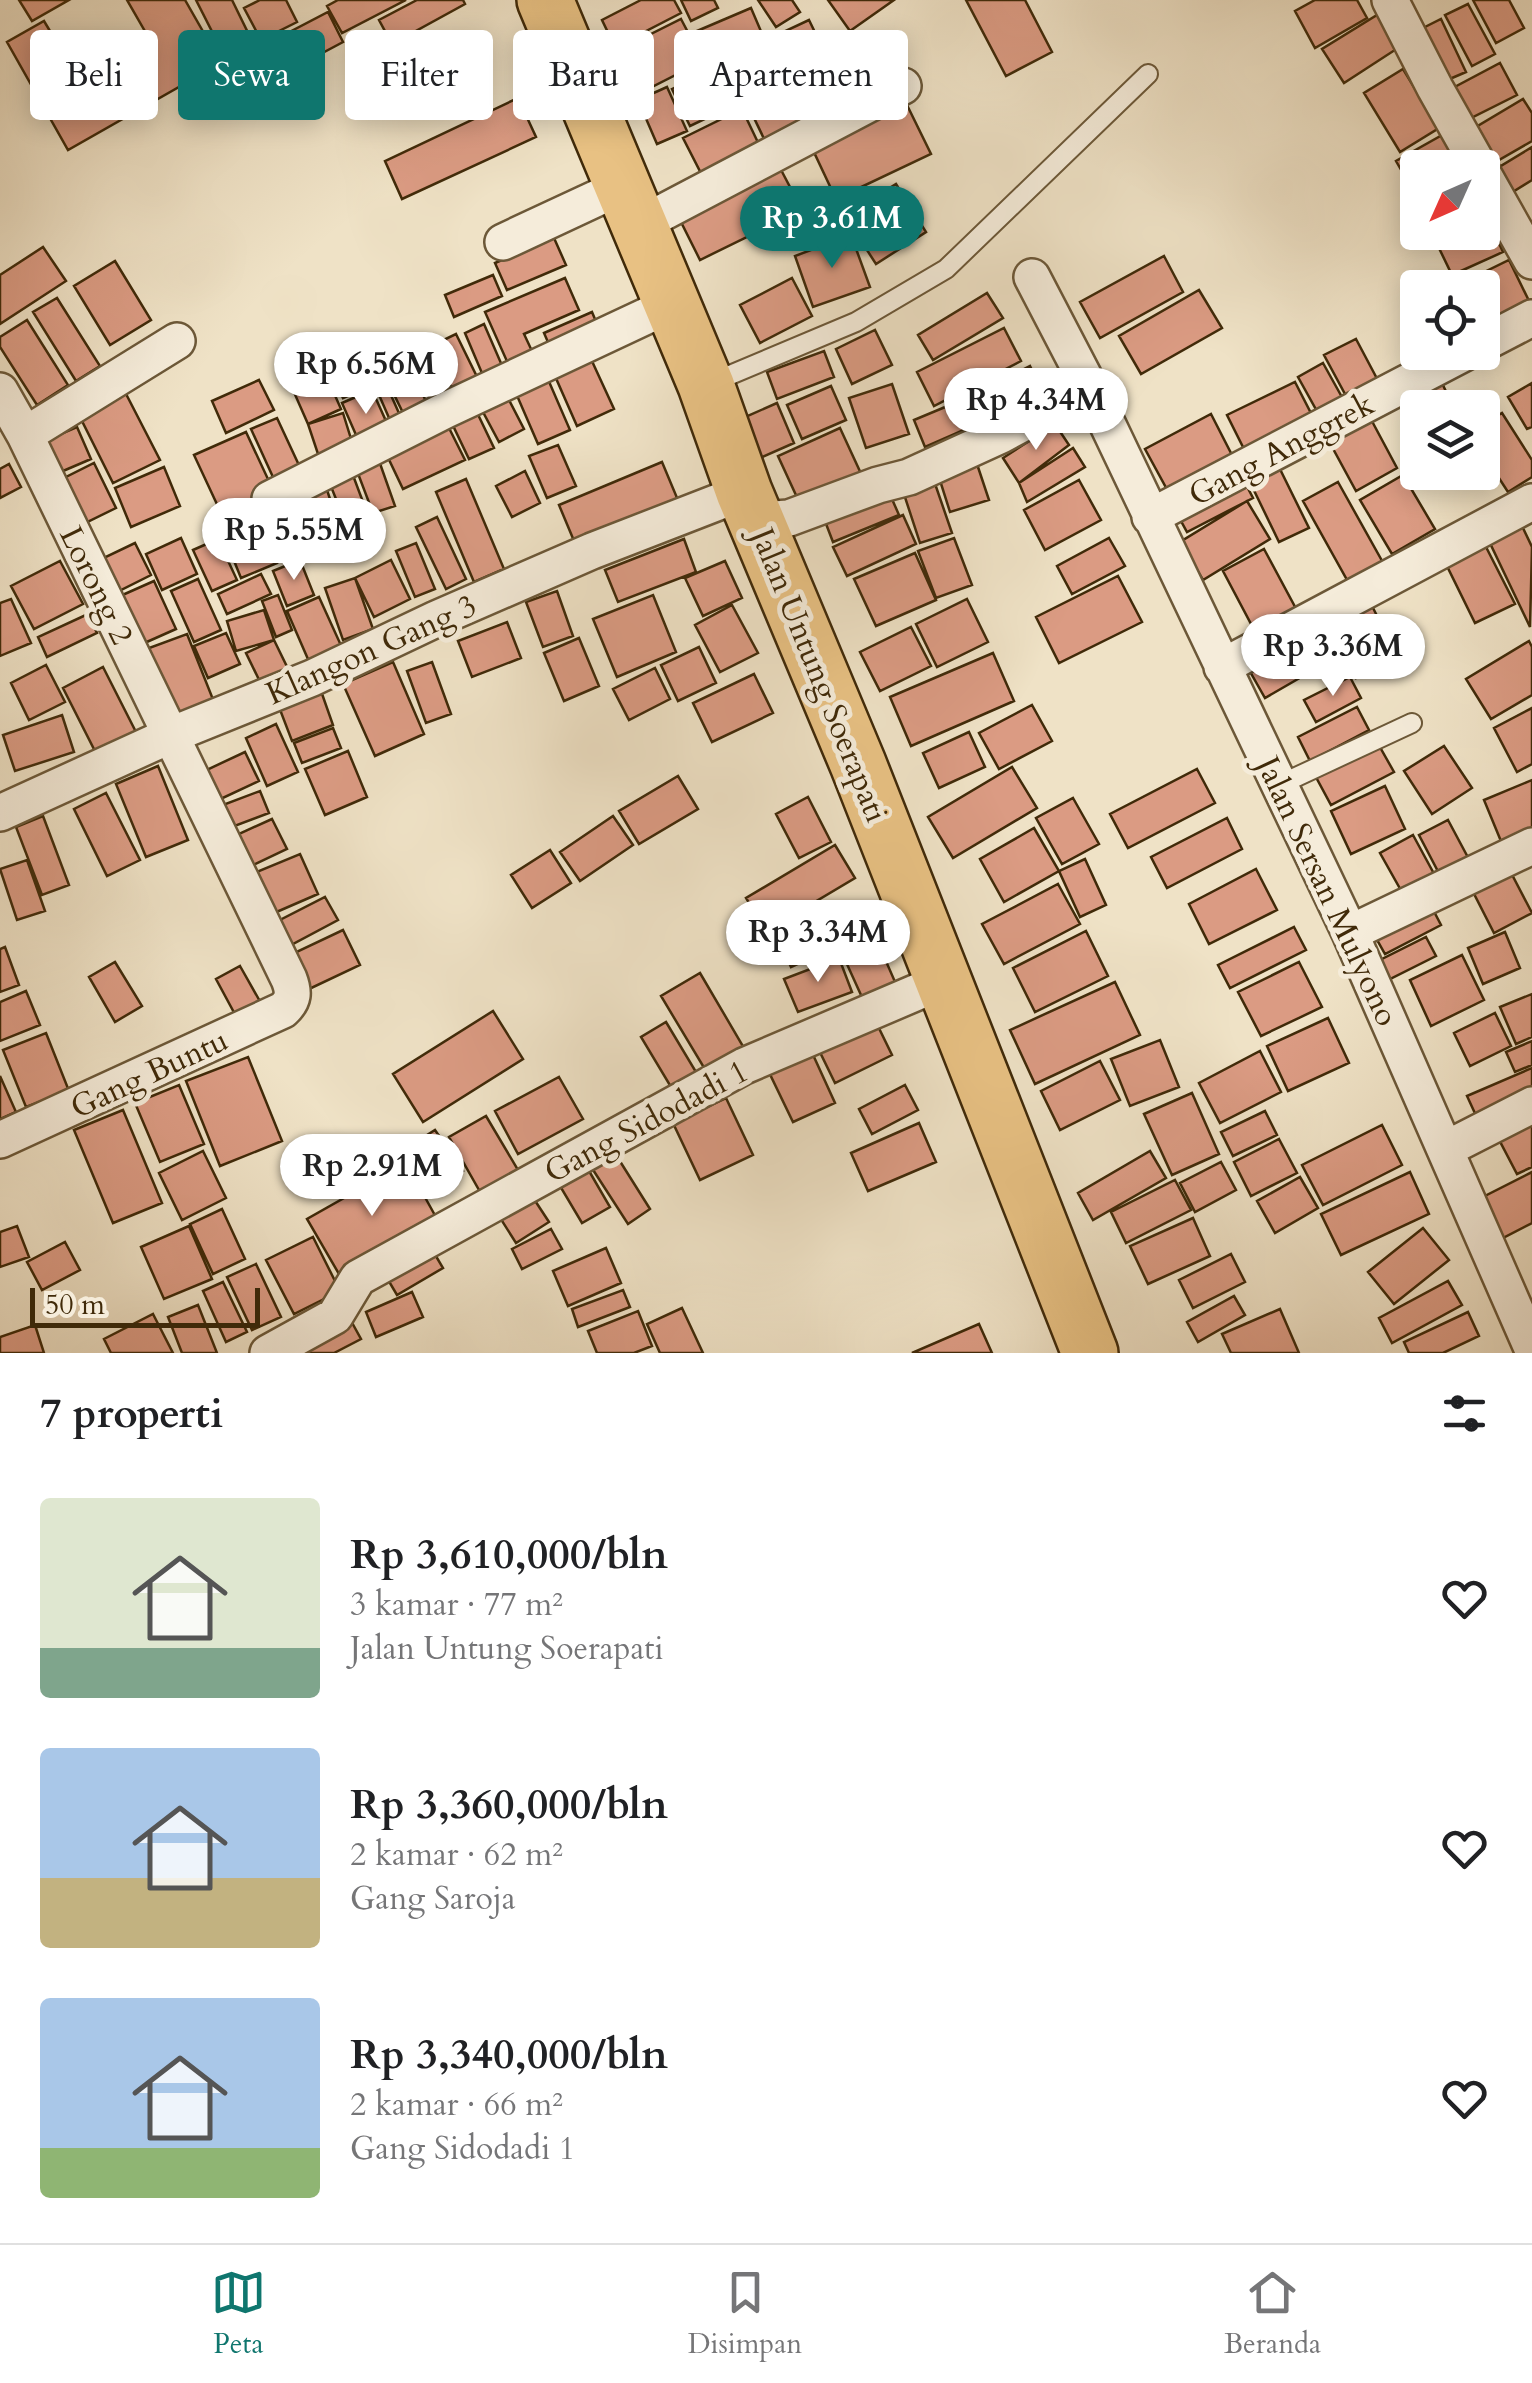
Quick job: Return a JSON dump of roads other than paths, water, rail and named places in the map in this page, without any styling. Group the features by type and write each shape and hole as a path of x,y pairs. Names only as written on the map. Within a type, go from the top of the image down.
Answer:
{"highway":[{"name":"Jalan Untung Soerapati","path":"545,0 706,385 1090,1353"}],"street":[{"path":"1390,0 1470,150"},
{"path":"503,242 631,206 826,120"},
{"path":"1500,204 1532,262"},
{"name":"Jalan Sersan Mulyono","path":"1032,278 1089,388 1350,933 1532,1348"},
{"path":"270,499 446,410 672,304"},
{"path":"1500,335 1532,318"},
{"path":"24,435 177,341"},
{"name":"Gang Anggrek","path":"1150,517 1432,370"},
{"name":"Klangon Gang 3","path":"0,813 592,551 751,506 788,518 878,484 909,477 1001,435 1089,388"},
{"name":"Lorong 2","path":"0,391 171,735 293,988 293,998"},
{"path":"1222,667 1532,502"},
{"path":"1350,933 1532,846"},
{"name":"Gang Sidodadi 1","path":"268,1353 335,1316 358,1278 744,1066 943,981"},
{"name":"Gang Buntu","path":"0,1140 284,1010 293,998"},
{"path":"1446,1149 1532,1105"}],"lane":[{"path":"706,385 856,322 946,269 1148,74"},
{"path":"1279,786 1412,724"}]}
